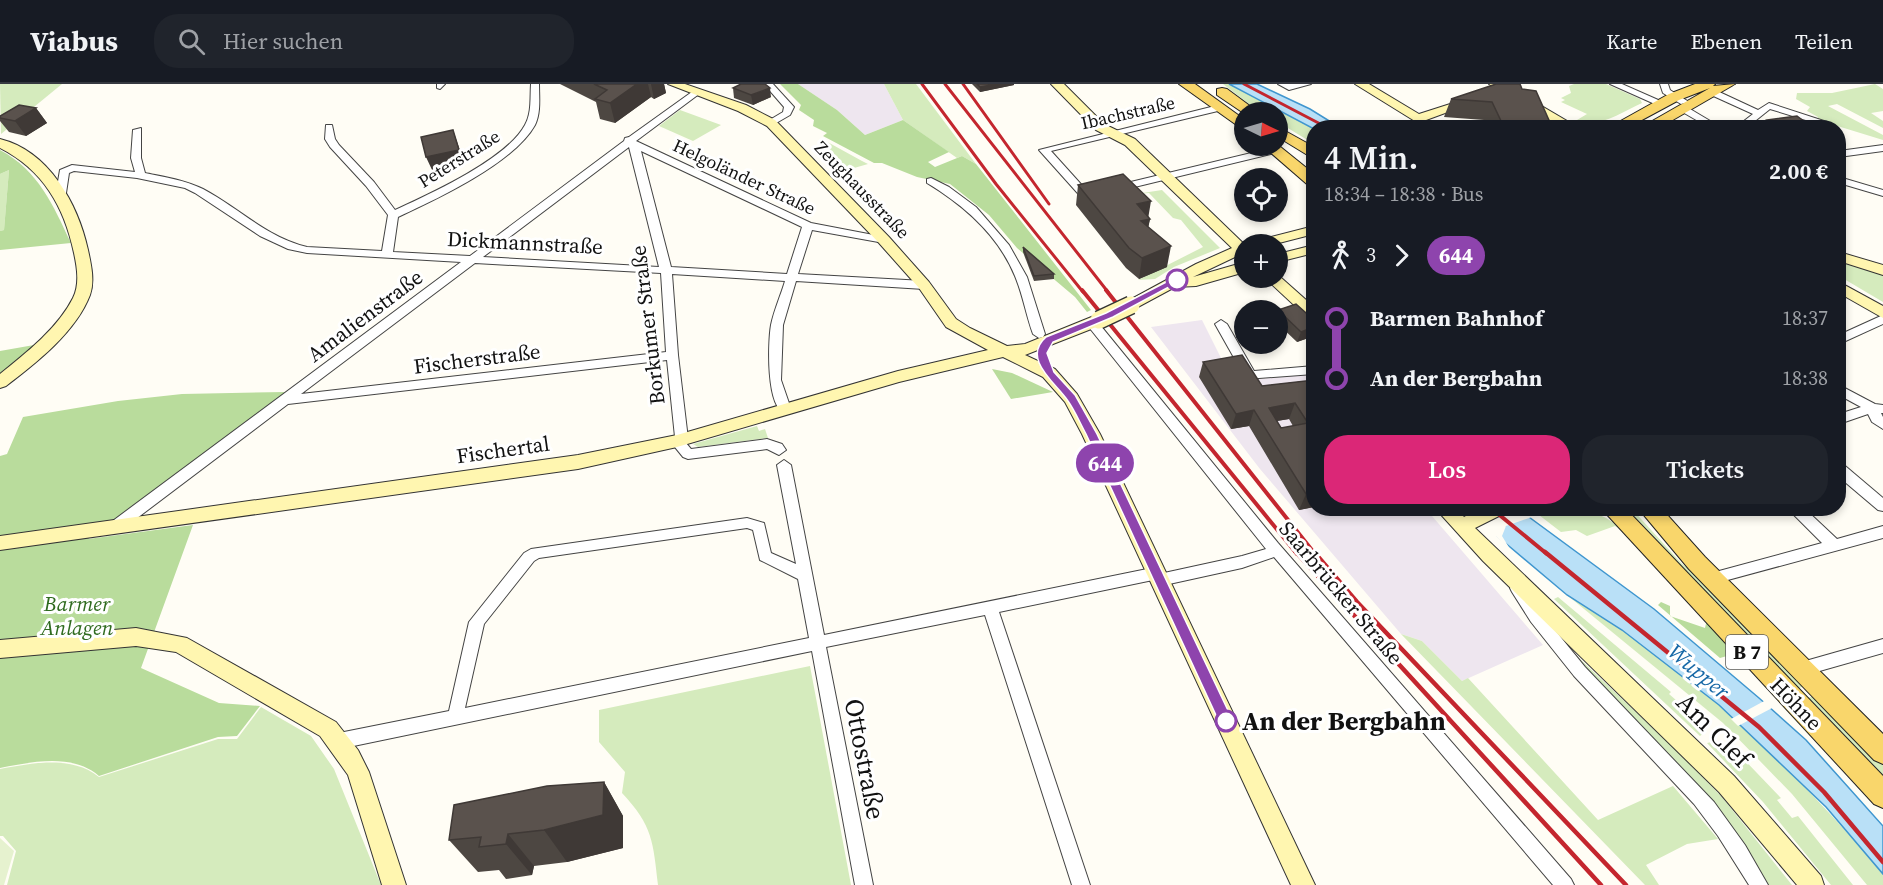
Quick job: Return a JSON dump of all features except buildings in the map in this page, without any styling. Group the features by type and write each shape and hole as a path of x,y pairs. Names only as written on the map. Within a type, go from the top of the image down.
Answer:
{"main road":[{"path":"1186,84 1234,119"},
{"path":"1210,84 1236,102"},
{"path":"1630,120 1660,104 1728,84"},
{"path":"1656,120 1680,97"},
{"path":"1288,137 1306,149"},
{"path":"1283,156 1306,175"},
{"name":"Höhne","path":"1619,516 1883,795"},
{"name":"Höhne","path":"1655,516 1883,752"}],"street":[{"name":"Peterstraße","path":"393,214 424,201 495,158 520,138 530,127 533,117 535,84"},
{"name":"Zeughausstraße","path":"674,84 742,108 771,123 884,240 924,285 951,322 963,332 1049,373"},
{"path":"761,84 770,86 789,106 786,113 771,123"},
{"path":"1057,84 1100,127 1130,142 1234,242"},
{"path":"1069,84 1110,124 1116,133"},
{"path":"1282,84 1289,87 1307,84"},
{"path":"1361,84 1418,119 1482,97 1511,92"},
{"path":"1495,84 1560,120"},
{"path":"1614,84 1660,104"},
{"path":"1664,84 1665,90 1680,97 1708,120"},
{"path":"1710,88 1760,114"},
{"name":"Amalienstraße","path":"115,527 287,400 628,140 696,92"},
{"path":"1751,120 1769,106 1815,120"},
{"name":"Ibachstraße","path":"1165,177 1086,196 1044,150 1219,108"},
{"path":"329,127 330,138 335,147 370,184 393,214 387,255"},
{"path":"138,130 136,158 141,177"},
{"name":"Helgoländer Straße","path":"628,140 808,226 884,240"},
{"name":"Borkumer Straße","path":"628,140 636,149 666,271 680,440"},
{"path":"0,143 34,163 61,194 84,260 86,286 78,303 57,327 29,357 0,382"},
{"path":"1846,153 1883,148"},
{"path":"1165,177 1243,156"},
{"name":"Dickmannstraße","path":"61,194 64,172 72,168 166,181 200,191 292,248 924,285"},
{"path":"931,181 965,204 1004,243 1021,276 1044,337 1042,349 1049,373 1071,398 1086,425 1302,885"},
{"path":"1846,182 1883,193"},
{"path":"785,409 775,380 777,325 808,226"},
{"path":"1288,237 1306,232"},
{"path":"1225,234 1234,236"},
{"path":"1288,255 1306,251"},
{"name":"Fischertal","path":"0,543 578,462 680,440 957,362 1027,349 1044,337 1095,321 1173,284 1202,263 1234,253"},
{"path":"1288,263 1293,254"},
{"path":"1846,258 1883,270"},
{"name":"Fischertal","path":"1173,284 1196,281 1234,270"},
{"path":"1285,288 1306,308"},
{"path":"1846,291 1883,313"},
{"path":"1846,337 1883,319"},
{"name":"Saarbrücker Straße","path":"1095,321 1276,551 1565,885"},
{"path":"1221,324 1250,376 1306,371"},
{"path":"957,362 963,349 963,332"},
{"name":"Fischerstraße","path":"287,400 672,355"},
{"path":"1846,392 1877,408"},
{"path":"1846,417 1877,408"},
{"path":"1877,408 1877,419 1883,424"},
{"path":"680,440 688,454 767,444 779,450"},
{"name":"Ottostraße","path":"784,465 864,885"},
{"path":"1846,475 1883,506"},
{"name":"Am Clef","path":"1455,516 1466,524 1512,578 1616,673 1718,773 1812,885"},
{"path":"1466,524 1482,516"},
{"path":"1803,516 1834,545"},
{"path":"455,718 477,622 529,557 536,553 747,523 759,527 765,556 804,575"},
{"path":"1713,578 1883,532"},
{"path":"339,741 919,621 1242,562 1276,551"},
{"name":"Am Clef","path":"1512,578 1535,618 1561,650 1721,824 1759,885"},
{"path":"990,607 1081,885"},
{"path":"0,649 136,637 167,640 180,644 328,729 339,741 358,772 394,885"},
{"path":"1802,669 1883,646"}],"shaded area":[{"path":"798,84 884,84 903,120 865,135 837,110"},
{"path":"1202,320 1224,364 1245,380 1306,375 1306,516 1432,516 1543,645 1462,681 1422,641 1401,634 1260,469 1151,327"}],"green space":[{"path":"0,84 62,84 1,134"},
{"path":"780,84 798,84 837,110 865,135 903,120 949,152 928,162 935,167 962,156 976,164 1091,310 1087,312 1075,297 1017,248 989,215 950,184 917,177 882,163 874,163 823,136 827,133 813,126 814,120 799,110 801,105"},
{"path":"884,84 916,84 976,164 962,156 957,158 903,120"},
{"path":"1223,84 1229,84 1263,102 1246,102"},
{"path":"1606,84 1640,99 1642,103 1610,119 1577,120 1587,114 1561,102 1565,100 1561,98 1571,93 1569,86"},
{"path":"1875,84 1883,89 1883,111 1871,113 1883,121 1883,128 1837,104 1828,106 1883,135 1883,140 1846,129 1846,120 1818,120 1818,117 1807,111 1810,107 1796,99 1797,93 1832,93"},
{"path":"680,110 721,125 693,141 659,126"},
{"path":"1288,115 1306,125 1306,139 1288,128"},
{"path":"822,139 868,164 847,170 819,141"},
{"path":"0,150 14,158 35,179 51,202 71,243 0,250 0,231 4,230 9,170 0,174"},
{"path":"9,170 4,230 0,231 0,174"},
{"path":"1162,190 1220,248 1174,267 1155,279 1138,280 1203,247 1181,220 1173,218 1149,193 1136,194"},
{"path":"1846,261 1883,274 1883,302 1846,280"},
{"path":"34,345 0,374 0,351"},
{"path":"992,369 1012,373 1053,392 1011,399"},
{"name":"Barmer Anlagen","path":"285,392 277,403 88,539 193,525 141,668 219,703 260,706 237,736 218,737 99,776 77,764 64,762 25,763 0,768 0,456 7,454 23,417 118,401 182,394"},
{"path":"757,426 759,431 765,429 768,438 698,447 693,444"},
{"path":"1540,516 1600,516 1610,520 1623,531 1615,526 1587,536 1576,530 1561,532"},
{"path":"1627,516 1638,516 1682,564 1699,577 1808,685 1793,690"},
{"path":"1567,595 1655,653 1737,720 1848,833 1883,873 1883,885 1867,885 1792,794 1723,723"},
{"path":"1558,597 1671,692 1669,694 1692,714 1695,712 1702,719 1705,732 1700,736 1554,599"},
{"path":"1661,602 1670,606 1670,615 1658,605"},
{"path":"1671,616 1705,628 1707,619 1761,677 1753,673 1734,654 1720,658"},
{"path":"1401,634 1422,641 1462,681 1468,678 1598,820 1673,786 1718,839 1687,844 1646,865 1659,885 1645,885"},
{"path":"1562,642 1673,747 1722,797 1792,885 1768,885"},
{"path":"810,666 851,885 658,885 650,835 640,815 622,793 625,772 599,742 599,710"},
{"path":"1817,695 1883,763 1883,784 1802,700"},
{"path":"261,707 311,736 334,769 381,885 7,885 16,851 3,836 0,836 0,769 38,763 64,763 88,770 99,777 218,739 237,739"},
{"path":"1716,741 1733,748 1781,798 1777,800 1792,818 1798,816 1853,885 1831,885 1763,802 1707,743"},
{"path":"0,838 14,851 4,885 0,885"}],"water":[{"path":"1229,84 1257,84 1328,120 1306,120 1306,125 1288,115 1288,102 1263,102"},
{"name":"Wupper","path":"1513,516 1528,516 1654,609 1759,698 1806,740 1883,826 1883,874 1826,807 1719,705 1622,630 1567,595 1497,536"}],"pier":[{"path":"1473,516 1532,517 1506,526 1502,536 1510,549"},
{"path":"1766,700 1774,707 1738,726 1731,719"}],"railway":[{"path":"922,84 996,184 1083,292"},
{"path":"945,84 1108,292"},
{"path":"963,84 1049,204"},
{"path":"1244,84 1313,120"},
{"path":"1082,290 1297,554"},
{"path":"1106,290 1315,554"},
{"path":"1501,516 1547,554"},
{"path":"1296,552 1601,885"},
{"path":"1314,552 1357,602 1626,885"},
{"path":"1545,552 1759,727 1824,792 1883,862"}],"bus line":[{"name":"644","path":"1177,280 1110,315 1050,340 1044,345 1042,353 1049,373 1071,398 1091,434 1226,721"}],"place":[{"name":"An der Bergbahn","path":"1226,721"}]}
